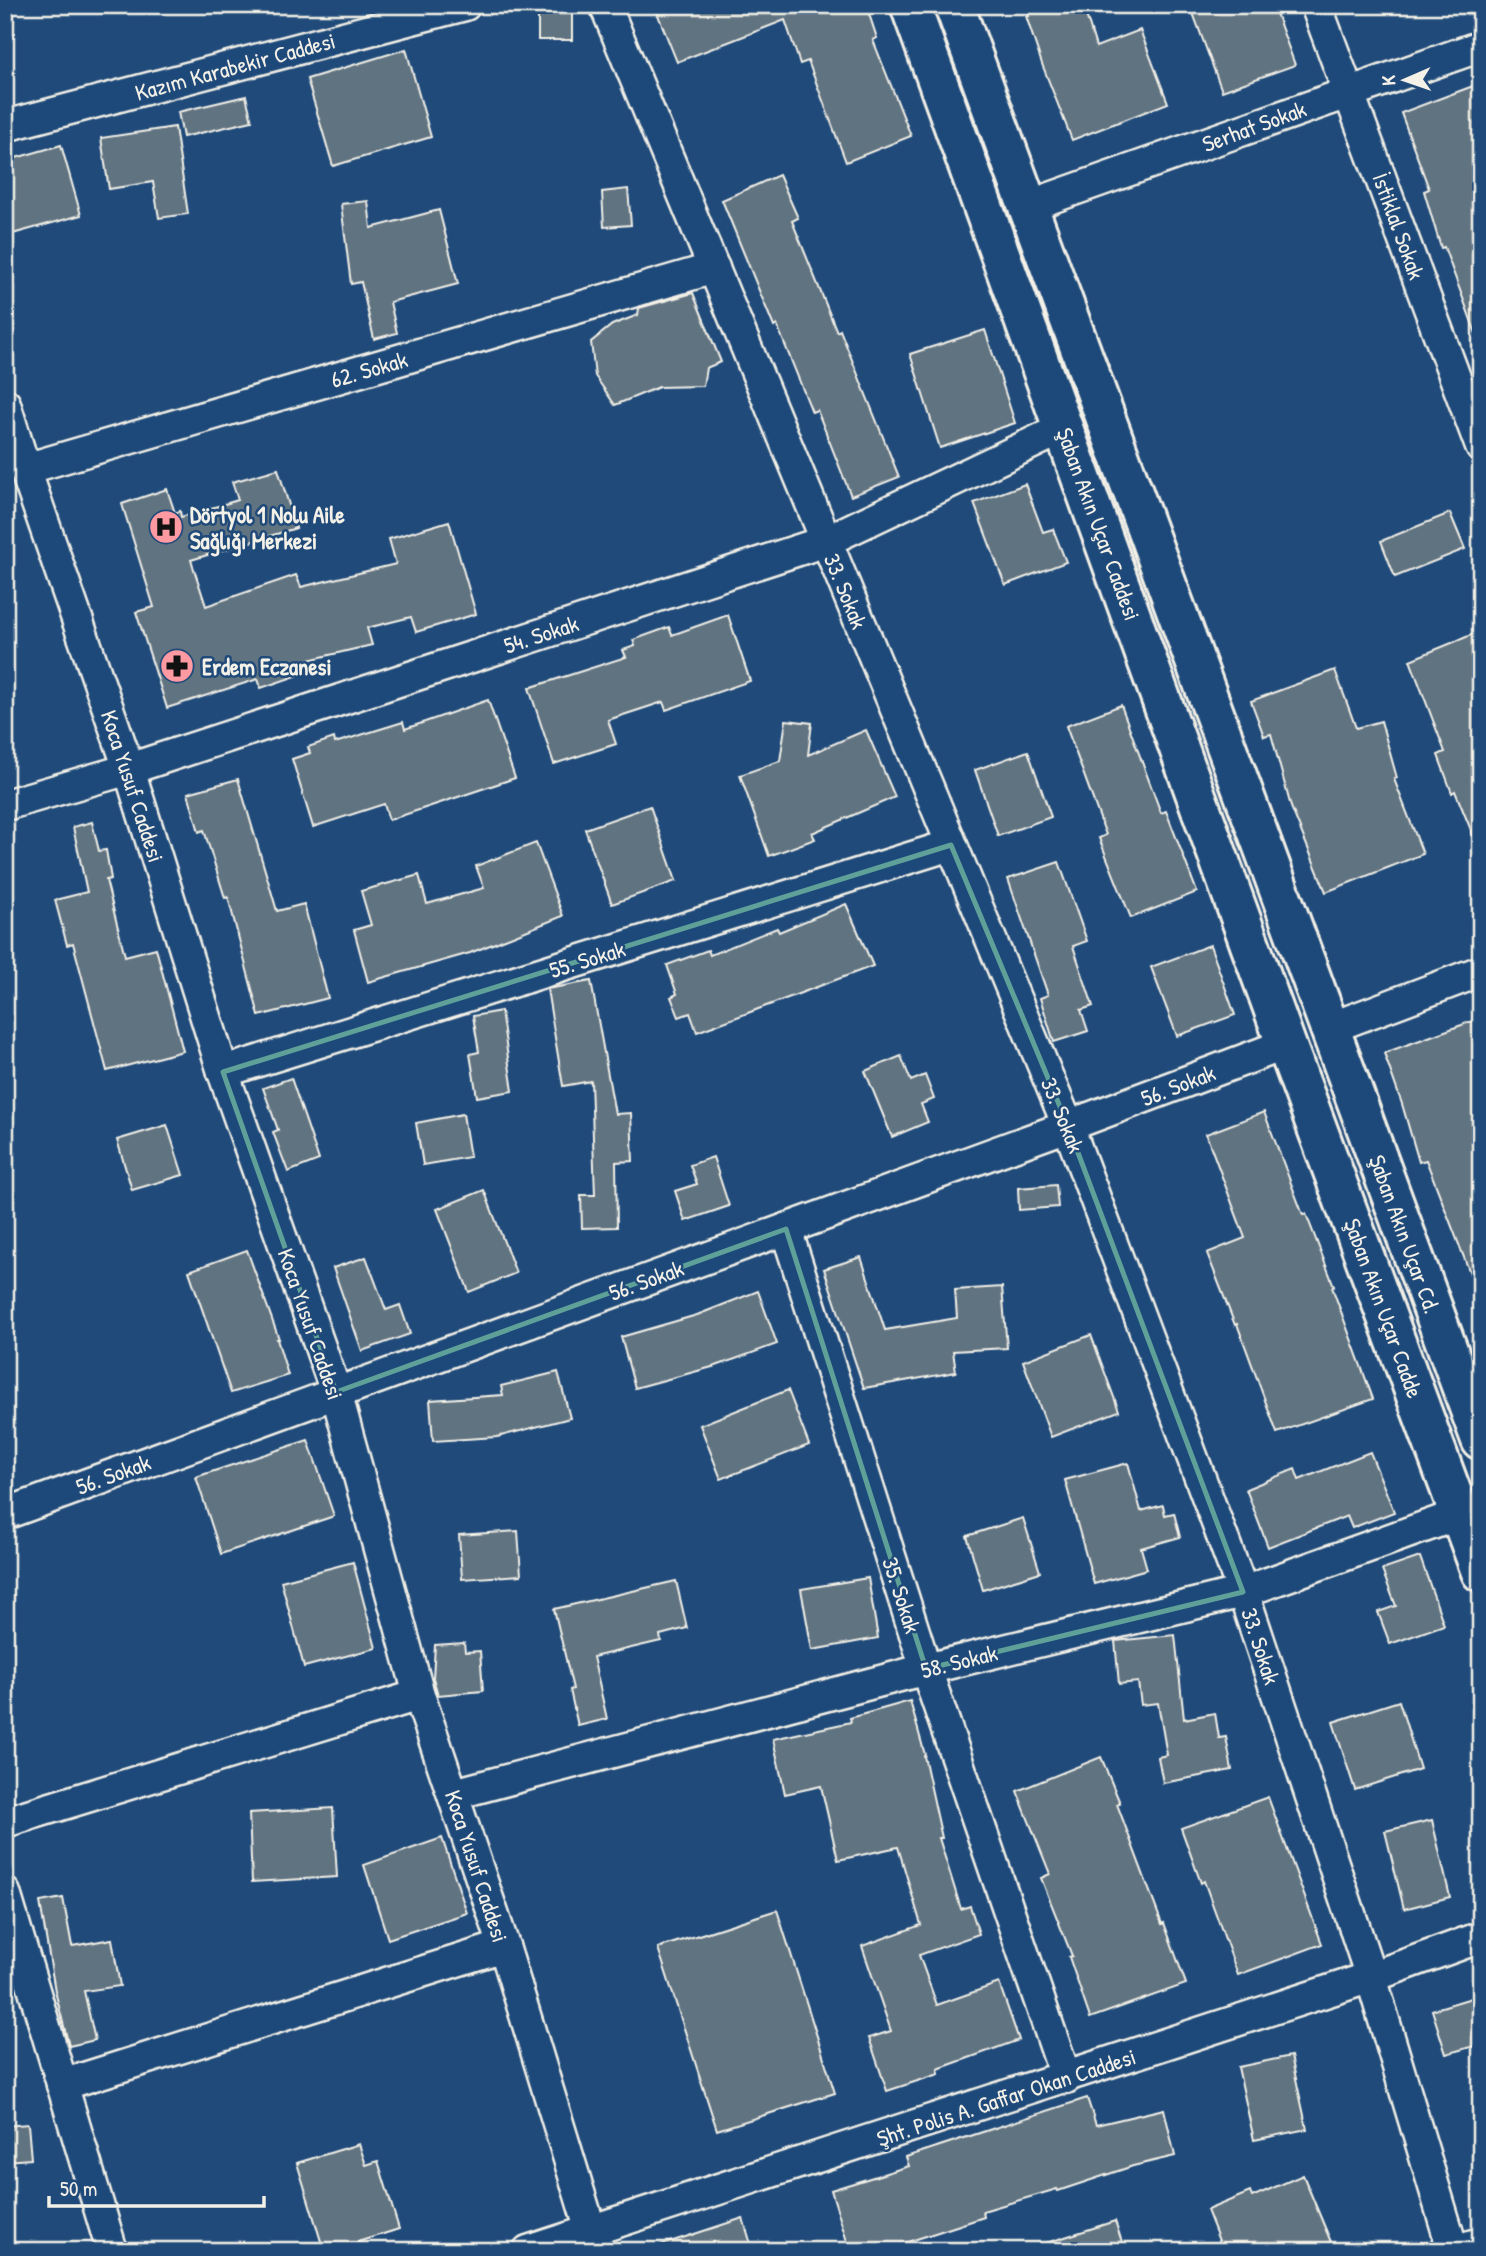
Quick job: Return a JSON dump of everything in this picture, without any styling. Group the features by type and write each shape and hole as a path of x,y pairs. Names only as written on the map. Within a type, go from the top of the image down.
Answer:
{"main road":[{"name":"Şaban Akın Uçar Caddesi","path":"910,5 1286,1044"},
{"name":"Şaban Akın Uçar Caddesi","path":"954,5 1330,1028"},
{"path":"1286,1044 1330,1028"},
{"name":"Şaban Akın Uçar Cd.","path":"1330,1028 1481,1440"},
{"name":"Şaban Akın Uçar Cadde","path":"1286,1044 1481,1572"}],"street":[{"name":"Kazım Karabekir Caddesi","path":"5,126 465,5"},
{"name":"33. Sokak","path":"605,5 1068,1126 1243,1592 1371,1977 1453,2250"},
{"name":"İstiklal Sokak","path":"1316,5 1481,447"},
{"name":"Serhat Sokak","path":"1028,206 1481,46"},
{"name":"62. Sokak","path":"25,469 713,268"},
{"name":"Koca Yusuf Caddesi","path":"5,404 129,769 223,1072 336,1392 418,1695 504,1946 593,2240"},
{"name":"54. Sokak","path":"5,805 129,769 826,541 1064,428"},
{"name":"55. Sokak","path":"223,1072 951,845"},
{"path":"1330,1028 1481,971"},
{"name":"56. Sokak","path":"5,1514 1286,1044"},
{"name":"35. Sokak","path":"786,1229 926,1669 1066,2078"},
{"name":"58. Sokak","path":"454,1794 926,1669 1243,1592 1460,1514"},
{"path":"5,1822 418,1695"},
{"path":"5,1893 112,2251"},
{"name":"Şht. Polis A. Gaffar Okan Caddesi","path":"528,2251 593,2240 1371,1977 1481,1937"},
{"path":"62,2085 504,1946"},
{"path":"1453,2250 1481,2243"}],"highlighted area":[{"path":"951,845 1068,1126 1243,1592 926,1669 786,1229 336,1392 223,1072"}],"building":[{"path":"654,5 866,5 877,38 873,40 911,136 846,162 808,61 800,64 785,20 677,62"},
{"path":"1025,5 1083,5 1096,47 1140,30 1168,103 1072,140 1042,64"},
{"path":"1190,5 1273,5 1295,65 1222,91"},
{"path":"538,8 572,8 572,40 538,40"},
{"path":"406,49 431,137 333,166 307,79"},
{"path":"1481,83 1481,339 1478,339 1444,247 1441,248 1424,191 1429,189 1401,113"},
{"path":"246,96 252,121 183,137 178,112"},
{"path":"175,127 188,214 159,218 153,182 109,189 101,138"},
{"path":"61,145 81,215 9,235 5,220 5,161"},
{"path":"779,175 798,218 792,221 837,332 840,330 899,477 851,496 817,410 812,412 722,200"},
{"path":"628,189 631,225 604,227 602,192"},
{"path":"368,201 371,228 439,210 458,284 390,302 397,333 374,339 361,282 351,284 341,204"},
{"path":"693,293 721,362 706,368 703,386 659,387 615,405 595,376 591,342 612,325 638,315 639,308"},
{"path":"985,330 1015,423 940,448 910,354"},
{"path":"278,469 296,528 191,560 206,606 296,575 301,587 396,564 389,539 449,521 476,614 416,632 411,617 367,628 372,645 304,661 308,672 261,688 258,679 167,708 136,612 154,607 122,504 167,489 175,513 180,511 181,517 238,500 232,482"},
{"path":"1025,484 1043,532 1053,529 1066,562 1005,585 974,503"},
{"path":"1450,513 1465,549 1395,577 1381,541"},
{"path":"728,615 750,681 666,710 663,702 608,720 616,744 554,764 529,688 626,657 623,650 635,646 633,640 669,627 672,635"},
{"path":"1481,631 1480,852 1455,791 1452,793 1438,755 1445,752 1410,660"},
{"path":"1335,670 1356,728 1381,721 1397,778 1394,779 1423,854 1326,892 1291,807 1271,734 1264,736 1251,701"},
{"path":"488,700 515,778 389,820 384,804 313,827 292,759 310,753 308,747 334,738 335,743 403,722 405,729"},
{"path":"1121,705 1161,813 1166,811 1197,892 1131,918 1099,838 1106,835 1066,726"},
{"path":"786,720 812,723 808,755 866,730 895,797 812,833 815,839 769,856 740,775 780,761"},
{"path":"1028,751 1051,817 998,836 975,770"},
{"path":"238,779 277,911 304,904 328,998 259,1016 228,897 225,898 204,830 199,832 188,793"},
{"path":"650,806 676,881 612,904 585,829"},
{"path":"92,822 99,851 106,850 111,879 106,880 125,956 156,948 183,1051 107,1071 73,943 67,945 55,900 87,892 73,827"},
{"path":"536,843 563,916 470,953 368,982 354,930 371,925 361,891 419,875 427,904 484,888 476,866"},
{"path":"1059,862 1087,941 1073,946 1093,1006 1081,1010 1088,1031 1054,1042 1040,998 1048,995 1008,879"},
{"path":"846,904 873,966 697,1032 690,1013 679,1017 671,997 677,994 667,965 708,950 710,955 777,928 779,932"},
{"path":"1210,945 1235,1015 1177,1036 1151,967"},
{"path":"591,981 615,1114 631,1113 633,1161 616,1162 617,1227 582,1228 581,1195 595,1195 591,1081 563,1086 547,989"},
{"path":"501,1011 513,1091 477,1097 470,1054 479,1052 473,1016"},
{"path":"1481,1018 1481,1068 1475,1070 1481,1092 1479,1296 1426,1160 1419,1162 1384,1053"},
{"path":"901,1056 911,1081 925,1075 934,1099 921,1104 928,1122 892,1137 865,1071"},
{"path":"291,1078 319,1160 288,1172 273,1132 278,1130 263,1088"},
{"path":"1264,1112 1303,1215 1306,1214 1334,1286 1332,1287 1373,1399 1277,1433 1237,1324 1235,1325 1207,1253 1245,1238 1206,1134"},
{"path":"463,1114 470,1157 423,1165 416,1123"},
{"path":"167,1125 183,1175 132,1190 117,1140"},
{"path":"713,1157 729,1206 685,1221 675,1191 697,1184 690,1165"},
{"path":"1056,1185 1058,1207 1019,1210 1018,1188"},
{"path":"484,1190 516,1273 469,1292 437,1209"},
{"path":"247,1250 279,1339 288,1375 231,1393 189,1271"},
{"path":"366,1257 386,1310 400,1305 410,1334 362,1351 333,1268"},
{"path":"861,1257 885,1330 957,1318 955,1290 1002,1287 1007,1348 953,1351 956,1372 864,1388 824,1269"},
{"path":"758,1291 777,1344 716,1366 635,1388 621,1337 697,1315"},
{"path":"1091,1335 1119,1411 1051,1437 1023,1361"},
{"path":"558,1372 570,1418 497,1437 433,1441 430,1400 503,1395 501,1386"},
{"path":"788,1390 809,1445 721,1479 700,1425"},
{"path":"308,1440 334,1516 221,1554 196,1477"},
{"path":"1370,1452 1394,1512 1352,1528 1347,1516 1268,1547 1246,1489 1295,1469 1299,1480"},
{"path":"1128,1463 1141,1511 1163,1505 1165,1515 1174,1513 1180,1537 1141,1548 1147,1569 1094,1584 1065,1480"},
{"path":"1023,1518 1040,1572 983,1590 967,1536"},
{"path":"518,1531 521,1575 462,1579 459,1535"},
{"path":"1420,1557 1444,1625 1390,1644 1378,1612 1396,1606 1382,1570"},
{"path":"353,1562 376,1648 304,1667 281,1581"},
{"path":"868,1578 878,1638 812,1650 801,1589"},
{"path":"676,1581 687,1628 660,1635 661,1641 593,1657 607,1719 578,1726 570,1690 573,1689 554,1609"},
{"path":"1175,1635 1184,1719 1215,1713 1219,1738 1226,1737 1232,1770 1163,1783 1158,1757 1167,1755 1158,1703 1141,1705 1138,1682 1119,1684 1115,1641"},
{"path":"464,1643 465,1652 480,1651 483,1691 438,1695 433,1678 435,1645"},
{"path":"910,1701 925,1755 942,1838 939,1838 961,1909 970,1906 979,1934 919,1955 937,2005 999,1983 1019,2040 938,2069 939,2074 887,2091 869,2038 891,2031 862,1946 921,1925 898,1847 838,1860 821,1786 785,1794 773,1739 851,1722 850,1718"},
{"path":"1399,1701 1420,1769 1355,1790 1333,1722"},
{"path":"1101,1757 1186,1984 1090,2018 1069,1957 1072,1956 1041,1878 1050,1874 1017,1791"},
{"path":"1268,1797 1322,1944 1238,1975 1204,1881 1201,1883 1181,1828"},
{"path":"333,1808 337,1877 252,1882 249,1813"},
{"path":"1432,1820 1450,1897 1404,1909 1385,1831"},
{"path":"442,1838 467,1913 388,1939 364,1865"},
{"path":"63,1898 72,1946 112,1939 120,1986 84,1991 95,2040 69,2046 55,1991 40,1902"},
{"path":"777,1910 835,2093 717,2130 658,1948"},
{"path":"1481,1995 1481,2044 1446,2054 1432,2010"},
{"path":"1291,2056 1307,2129 1254,2140 1238,2067"},
{"path":"1087,2098 1096,2125 1164,2109 1175,2156 983,2211 984,2217 880,2251 850,2251 831,2190 909,2166 906,2157"},
{"path":"28,2124 31,2159 5,2161 5,2126"},
{"path":"359,2144 366,2165 378,2161 399,2229 358,2242 361,2251 324,2251 297,2163"},
{"path":"1303,2175 1331,2242 1311,2251 1223,2251 1207,2210 1250,2192 1252,2197"},
{"path":"743,2218 753,2251 659,2251 658,2246"},
{"path":"1115,2221 1125,2251 1038,2251 1037,2246"}],"place":[{"name":"Dörtyol 1 Nolu Aile Sağlığı Merkezi","path":"166,527"},
{"name":"Erdem Eczanesi","path":"177,666"}]}
